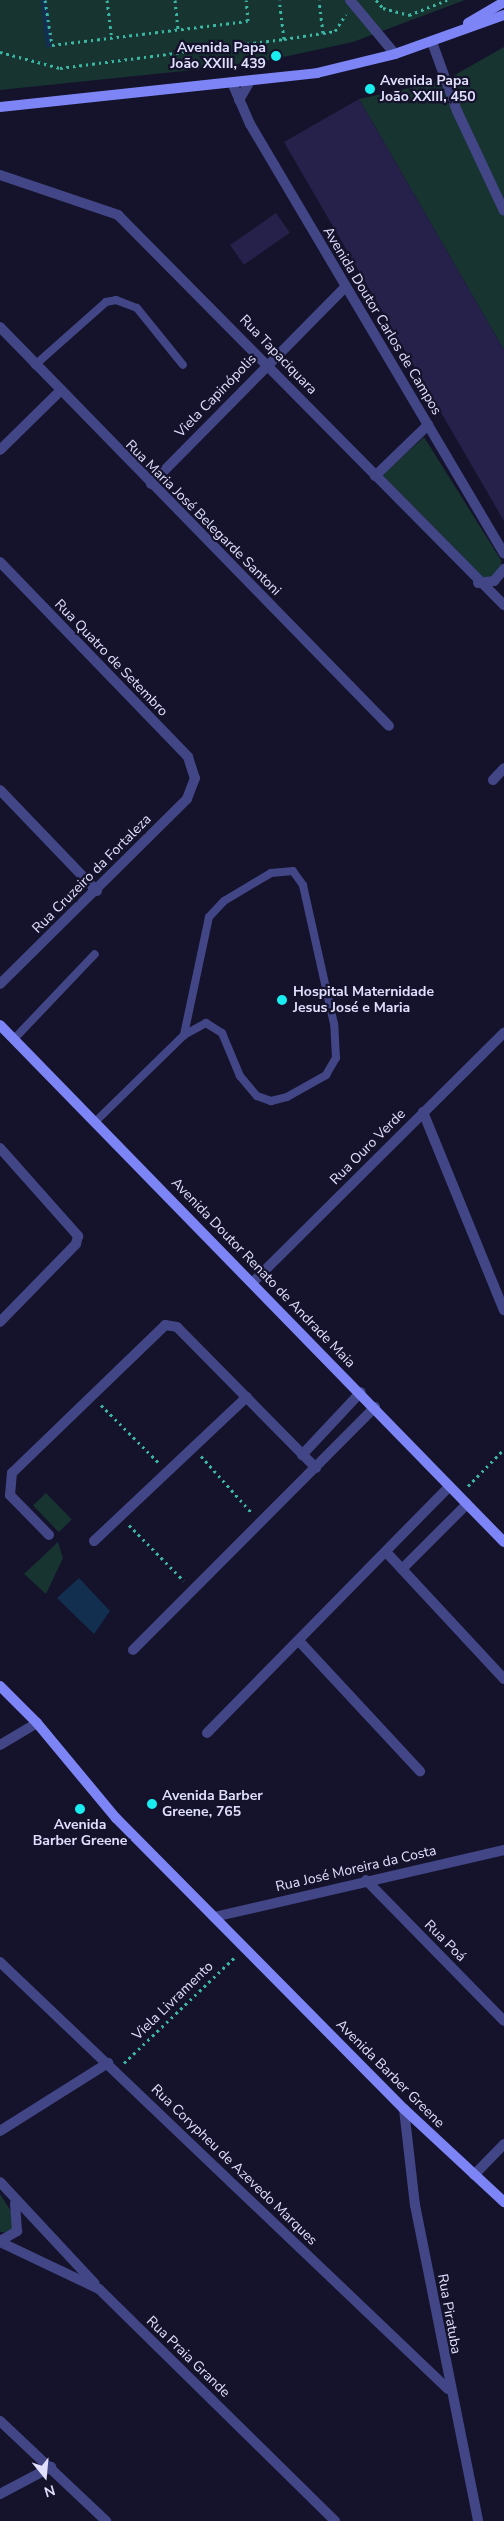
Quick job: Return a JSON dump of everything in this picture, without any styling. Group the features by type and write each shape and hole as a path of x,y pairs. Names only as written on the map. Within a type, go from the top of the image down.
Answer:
{"street":[{"path":"350,1 395,54"},
{"path":"448,36 504,2"},
{"path":"0,107 249,83 395,54 504,15"},
{"path":"432,42 458,111 504,211"},
{"path":"240,100 249,83"},
{"name":"Avenida Doutor Carlos de Campos","path":"232,85 345,287 504,554"},
{"name":"Rua Tapaciquara","path":"0,174 114,212 268,363 478,583 504,605"},
{"name":"Viela Capinópolis","path":"150,484 345,287"},
{"name":"Rua Maria José Belegarde Santoni","path":"0,327 59,392 389,726"},
{"path":"0,450 59,392"},
{"path":"375,476 428,425"},
{"name":"Rua Quatro de Setembro","path":"0,562 188,757 195,778"},
{"path":"478,583 494,580 504,569"},
{"path":"493,780 504,768"},
{"name":"Rua Cruzeiro da Fortaleza","path":"0,984 188,798 195,778"},
{"path":"0,790 97,890"},
{"name":"Avenida Doutor Renato de Andrade Maia","path":"0,1025 361,1392 458,1496 504,1542"},
{"name":"Rua Ouro Verde","path":"252,1282 504,1033"},
{"path":"423,1112 504,1310"},
{"path":"0,1322 78,1240 77,1231 2,1154"},
{"path":"49,1535 10,1495 9,1480 158,1327 171,1324 247,1397 316,1468"},
{"path":"302,1455 361,1392"},
{"path":"94,1541 247,1397"},
{"path":"133,1650 375,1407"},
{"path":"207,1732 387,1553 450,1487"},
{"path":"402,1569 467,1504"},
{"path":"387,1553 504,1679"},
{"path":"299,1641 420,1771"},
{"name":"Avenida Barber Greene","path":"0,1686 37,1723 116,1818 404,2109 504,2202"},
{"path":"0,1744 37,1723"},
{"name":"Rua José Moreira da Costa","path":"214,1917 366,1880 504,1850"},
{"name":"Rua Poá","path":"366,1880 504,2021"},
{"name":"Rua Corypheu de Azevedo Marques","path":"0,1962 448,2389"},
{"path":"0,2131 108,2063"},
{"name":"Rua Piratuba","path":"404,2109 415,2205 448,2389 478,2521"},
{"path":"474,2175 504,2144"},
{"path":"0,2182 14,2200 99,2289"},
{"path":"0,2242 17,2231 14,2200"},
{"name":"Rua Praia Grande","path":"0,2242 99,2289 335,2521"},
{"path":"0,2421 51,2467 106,2521"},
{"path":"0,2494 51,2467"}],"lane":[{"path":"35,365 106,302 116,300 137,308 183,365"},
{"path":"95,1122 184,1035 206,1023 215,1026 247,1088 271,1101 287,1097 326,1075 336,1058 334,1024 303,884 293,871 271,873 224,901 209,917 184,1035"},
{"path":"14,1039 95,954"}],"path":[{"path":"45,0 52,45 248,21 246,0"},
{"path":"107,0 112,38"},
{"path":"175,0 178,30"},
{"path":"279,0 284,40"},
{"path":"319,0 323,33"},
{"path":"376,0 383,8 409,15 447,0"},
{"path":"0,52 60,68 284,40 323,33 342,24 350,1"},
{"path":"91,1396 168,1472"},
{"path":"194,1448 261,1523"},
{"path":"458,1496 504,1448"},
{"path":"121,1517 193,1590"},
{"name":"Viela Livramento","path":"116,2071 245,1948"}],"green space":[{"path":"0,0 465,0 353,42 251,64 0,90"},
{"path":"504,47 504,350 359,99 446,80"},
{"path":"424,437 501,560 501,567 487,581 382,475"},
{"path":"46,1493 72,1520 59,1532 33,1506"},
{"path":"58,1542 63,1558 46,1594 24,1574"},
{"path":"0,2194 16,2219 13,2229 5,2232 0,2232"}],"water":[{"path":"79,1578 110,1611 94,1634 57,1598"}],"building":[{"path":"359,99 504,350 504,521 284,142"},
{"path":"276,213 290,233 244,265 230,245"}],"waterway":[{"path":"44,0 49,45"}],"place":[{"name":"Avenida Papa João XXIII, 439","path":"276,56"},
{"name":"Avenida Papa João XXIII, 450","path":"370,89"},
{"name":"Hospital Maternidade Jesus José e Maria","path":"282,1000"},
{"name":"Avenida Barber Greene, 765","path":"152,1804"},
{"name":"Avenida Barber Greene","path":"80,1809"}]}
